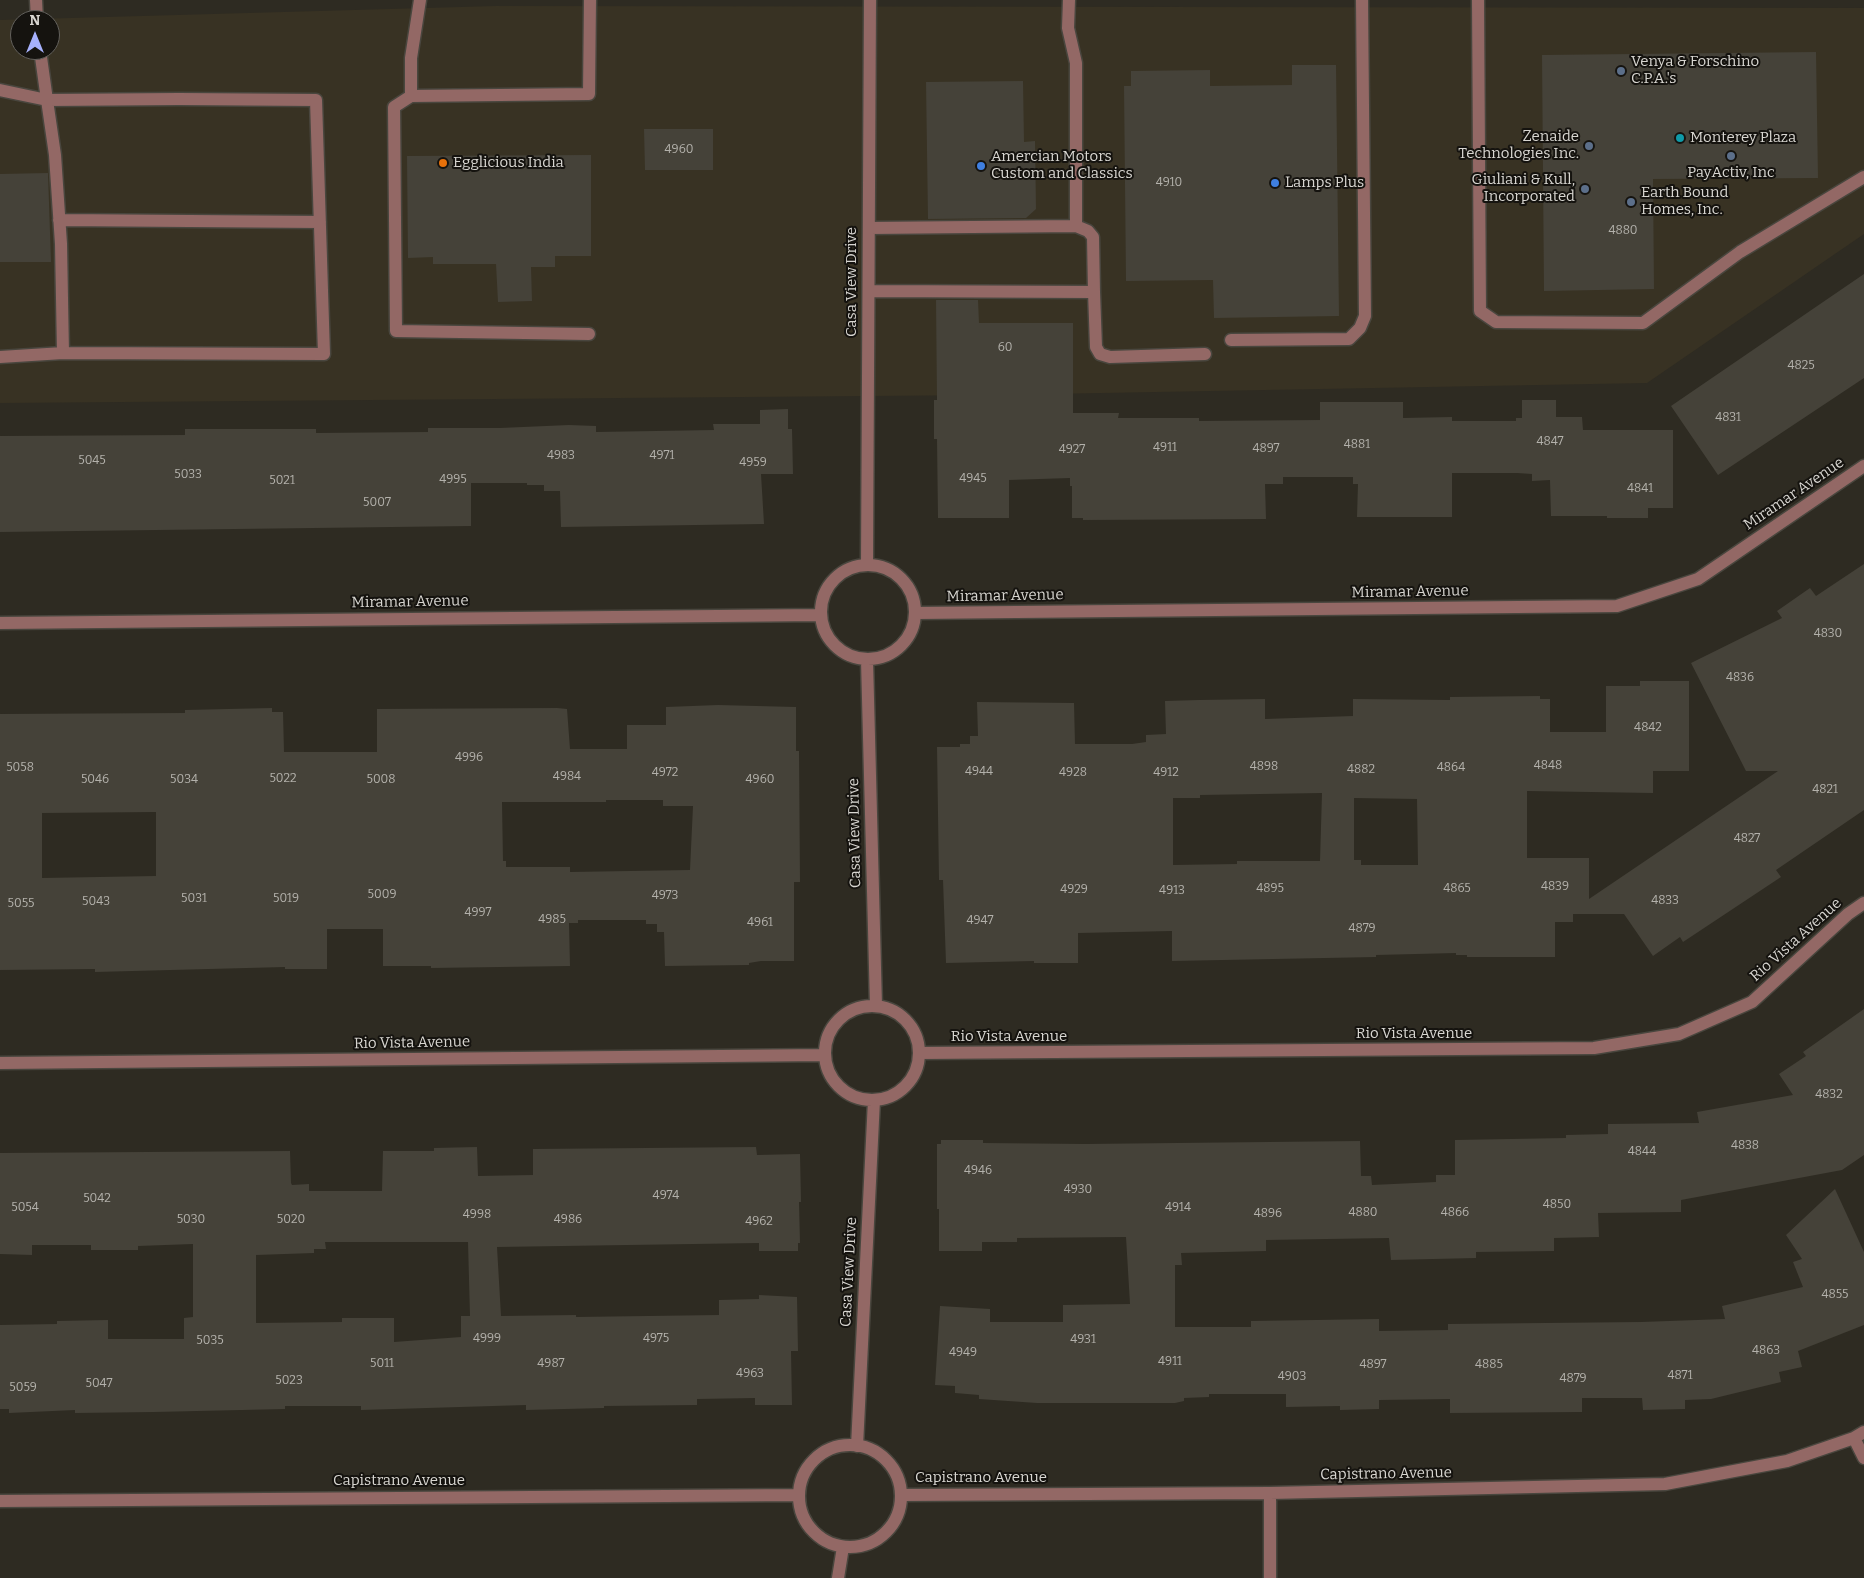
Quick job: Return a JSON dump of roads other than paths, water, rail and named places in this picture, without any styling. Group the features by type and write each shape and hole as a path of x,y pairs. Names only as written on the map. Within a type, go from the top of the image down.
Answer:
{"street":[{"path":"411,96 411,58 420,0"},
{"path":"589,334 396,331 394,107 411,96 589,94 590,0"},
{"name":"Casa View Drive","path":"867,564 870,0"},
{"path":"1069,0 1068,28 1076,63 1076,226"},
{"path":"1232,340 1349,339 1360,328 1365,316 1362,0"},
{"path":"1478,0 1480,311 1496,322 1642,323 1740,252 1864,177"},
{"path":"41,60 55,155 63,353"},
{"path":"0,90 47,100 316,100 324,354 63,353 0,356"},
{"path":"59,220 320,222"},
{"path":"869,228 1076,226 1088,231 1093,237 1095,247 1096,347 1100,354 1110,357 1205,354"},
{"path":"869,291 1094,292"},
{"name":"Miramar Avenue","path":"916,613 1617,606 1698,579 1864,466"},
{"path":"867,564 878,565 894,571 906,582 914,597 916,613 910,637 898,650 884,657 867,660 846,655 833,645 824,631 820,615 820,605 826,589 836,576 850,568 867,564"},
{"name":"Miramar Avenue","path":"0,623 820,615"},
{"name":"Casa View Drive","path":"867,660 876,1006"},
{"name":"Rio Vista Avenue","path":"919,1053 1594,1048 1679,1034 1752,1002 1848,914 1864,902"},
{"path":"876,1006 892,1011 907,1021 916,1036 919,1053 916,1071 906,1086 891,1096 874,1100 859,1099 846,1093 835,1083 827,1070 824,1055 826,1039 834,1025 845,1014 860,1008 876,1006"},
{"name":"Rio Vista Avenue","path":"0,1063 824,1055"},
{"name":"Casa View Drive","path":"857,1446 874,1100"},
{"path":"1859,1435 1864,1458"},
{"name":"Capistrano Avenue","path":"901,1495 1270,1493 1665,1484 1787,1461 1859,1435"},
{"path":"840,1446 857,1446 874,1452 888,1463 898,1478 901,1495 898,1513 890,1528 876,1540 860,1546 842,1547 825,1541 810,1529 801,1513 799,1495 802,1478 810,1463 824,1452 840,1446"},
{"path":"1270,1493 1270,1578"},
{"name":"Capistrano Avenue","path":"0,1501 799,1495"},
{"path":"838,1578 842,1547"}],"place":[{"name":"Venya & Forschino C.P.A.'s","path":"1621,71"},
{"name":"Monterey Plaza","path":"1680,138"},
{"name":"Zenaide Technologies Inc.","path":"1589,146"},
{"name":"PayActiv, Inc","path":"1731,156"},
{"name":"Egglicious India","path":"443,163"},
{"name":"Amercian Motors Custom and Classics","path":"981,166"},
{"name":"Lamps Plus","path":"1275,183"},
{"name":"Giuliani & Kull, Incorporated","path":"1585,189"},
{"name":"Earth Bound Homes, Inc.","path":"1631,202"}]}
